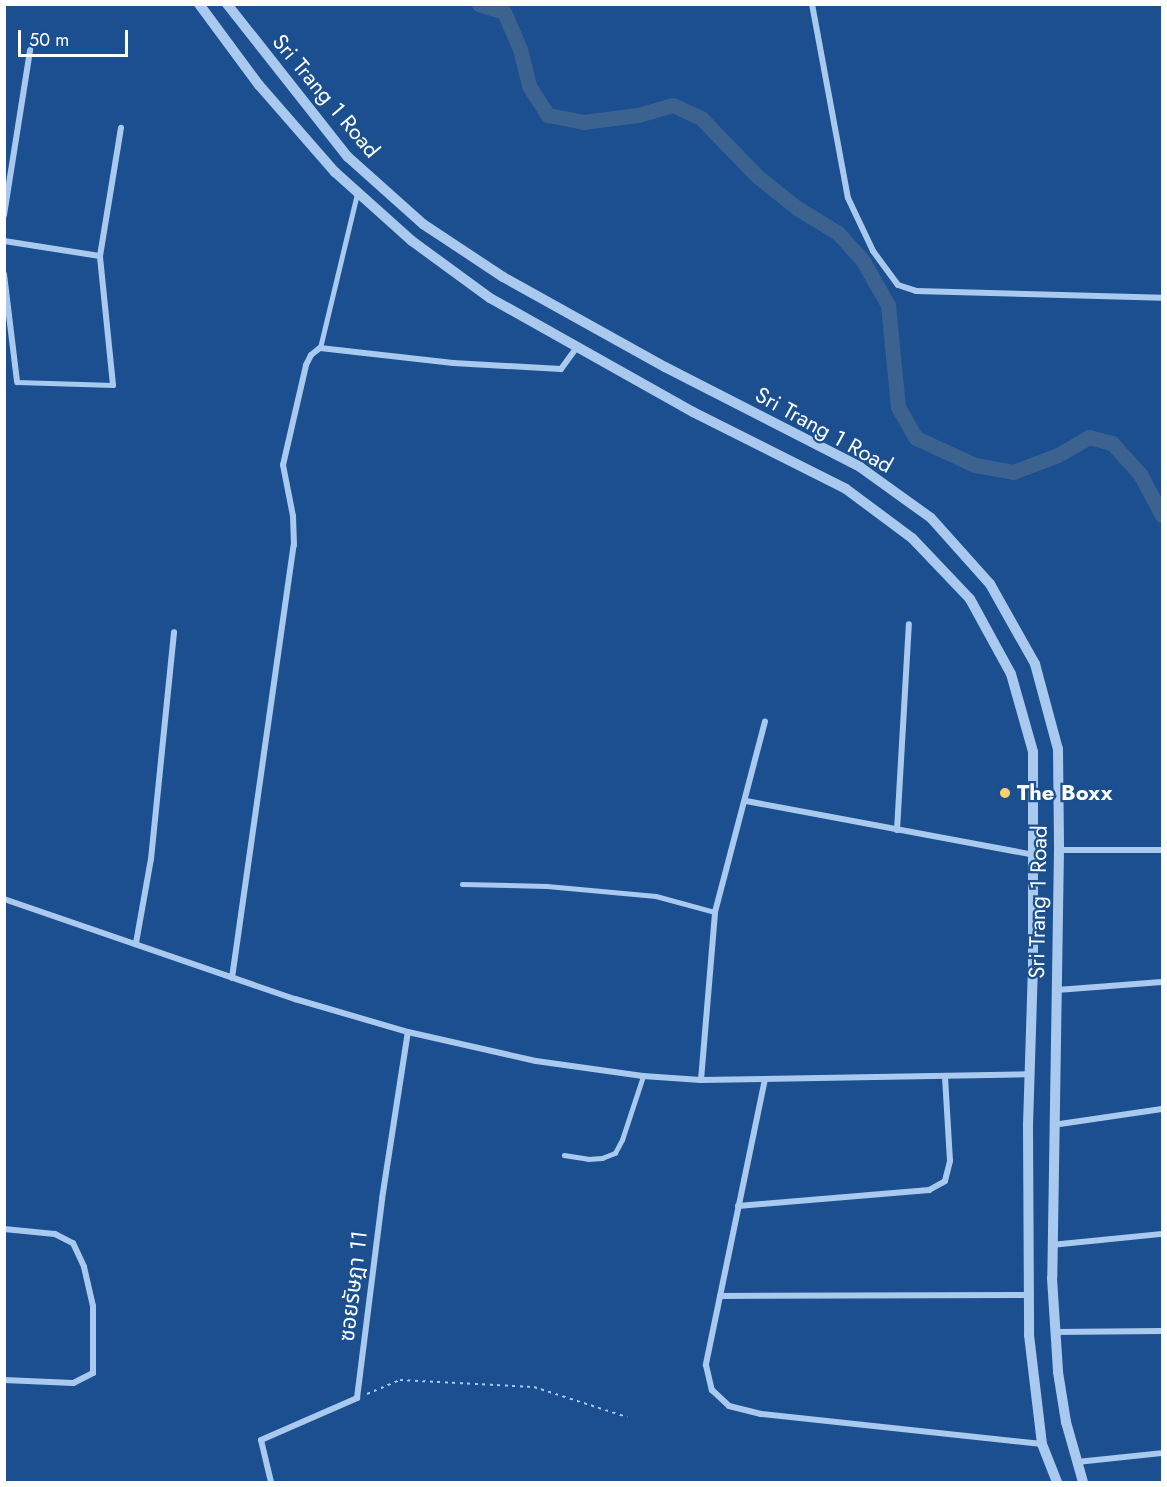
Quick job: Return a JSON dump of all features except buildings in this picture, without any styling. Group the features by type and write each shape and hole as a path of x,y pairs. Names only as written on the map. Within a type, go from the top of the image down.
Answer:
{"street":[{"name":"Sri Trang 1 Road","path":"199,4 259,85 357,193 412,241 490,298 693,412 846,489 912,538 970,599 1011,674 1033,752 1034,855 1028,1295 1030,1346 1042,1444 1057,1482"},
{"name":"Sri Trang 1 Road","path":"227,4 274,67 348,157 423,224 503,277 665,367 860,467 932,518 990,584 1035,664 1058,748 1057,990 1050,1245 1055,1332 1066,1422 1083,1482"},
{"path":"812,4 848,198 873,251 897,285 916,291 1162,298"},
{"path":"4,214 30,50"},
{"path":"113,386 100,256 121,128"},
{"path":"4,241 100,256"},
{"path":"4,274 17,382"},
{"path":"232,978 294,544 293,516 283,465 306,366 311,355 320,348 453,363 561,369 577,347"},
{"path":"897,830 909,624"},
{"path":"136,943 151,859 174,632"},
{"path":"701,1080 715,912 746,801 765,721"},
{"path":"746,801 1034,855"},
{"path":"1059,850 1162,850"},
{"path":"4,898 232,978 408,1032 536,1061 643,1076 701,1080 1030,1074"},
{"path":"1057,990 1162,982"},
{"name":"ซอยรัษฎา 11","path":"357,1398 382,1199 408,1032"},
{"path":"738,1206 929,1190 945,1181 950,1161 945,1076"},
{"path":"765,1079 706,1365 712,1390 729,1406 761,1414 1042,1444"},
{"path":"1053,1125 1162,1108"},
{"path":"4,1229 59,1235 73,1243 84,1266 93,1306 93,1373 73,1383 4,1380"},
{"path":"1050,1245 1162,1234"},
{"path":"720,1296 1028,1295"},
{"path":"1055,1332 1162,1330"},
{"path":"271,1482 261,1440 357,1398"},
{"path":"1076,1462 1162,1453"}],"lane":[{"path":"320,348 357,193"},
{"path":"17,382 113,386"},
{"path":"462,884 547,886 656,896 715,912"},
{"path":"564,1155 588,1159 602,1158 615,1153 622,1140 643,1076"}],"path":[{"path":"357,1398 400,1380 534,1387 627,1417"}],"waterway":[{"path":"479,4 504,12 520,49 529,86 548,115 583,122 638,115 673,105 701,118 757,176 797,208 838,233 863,261 888,305 898,407 916,438 975,465 1013,472 1058,455 1089,437 1112,443 1140,474 1162,515"}],"place":[{"name":"The Boxx","path":"1005,793"}]}
